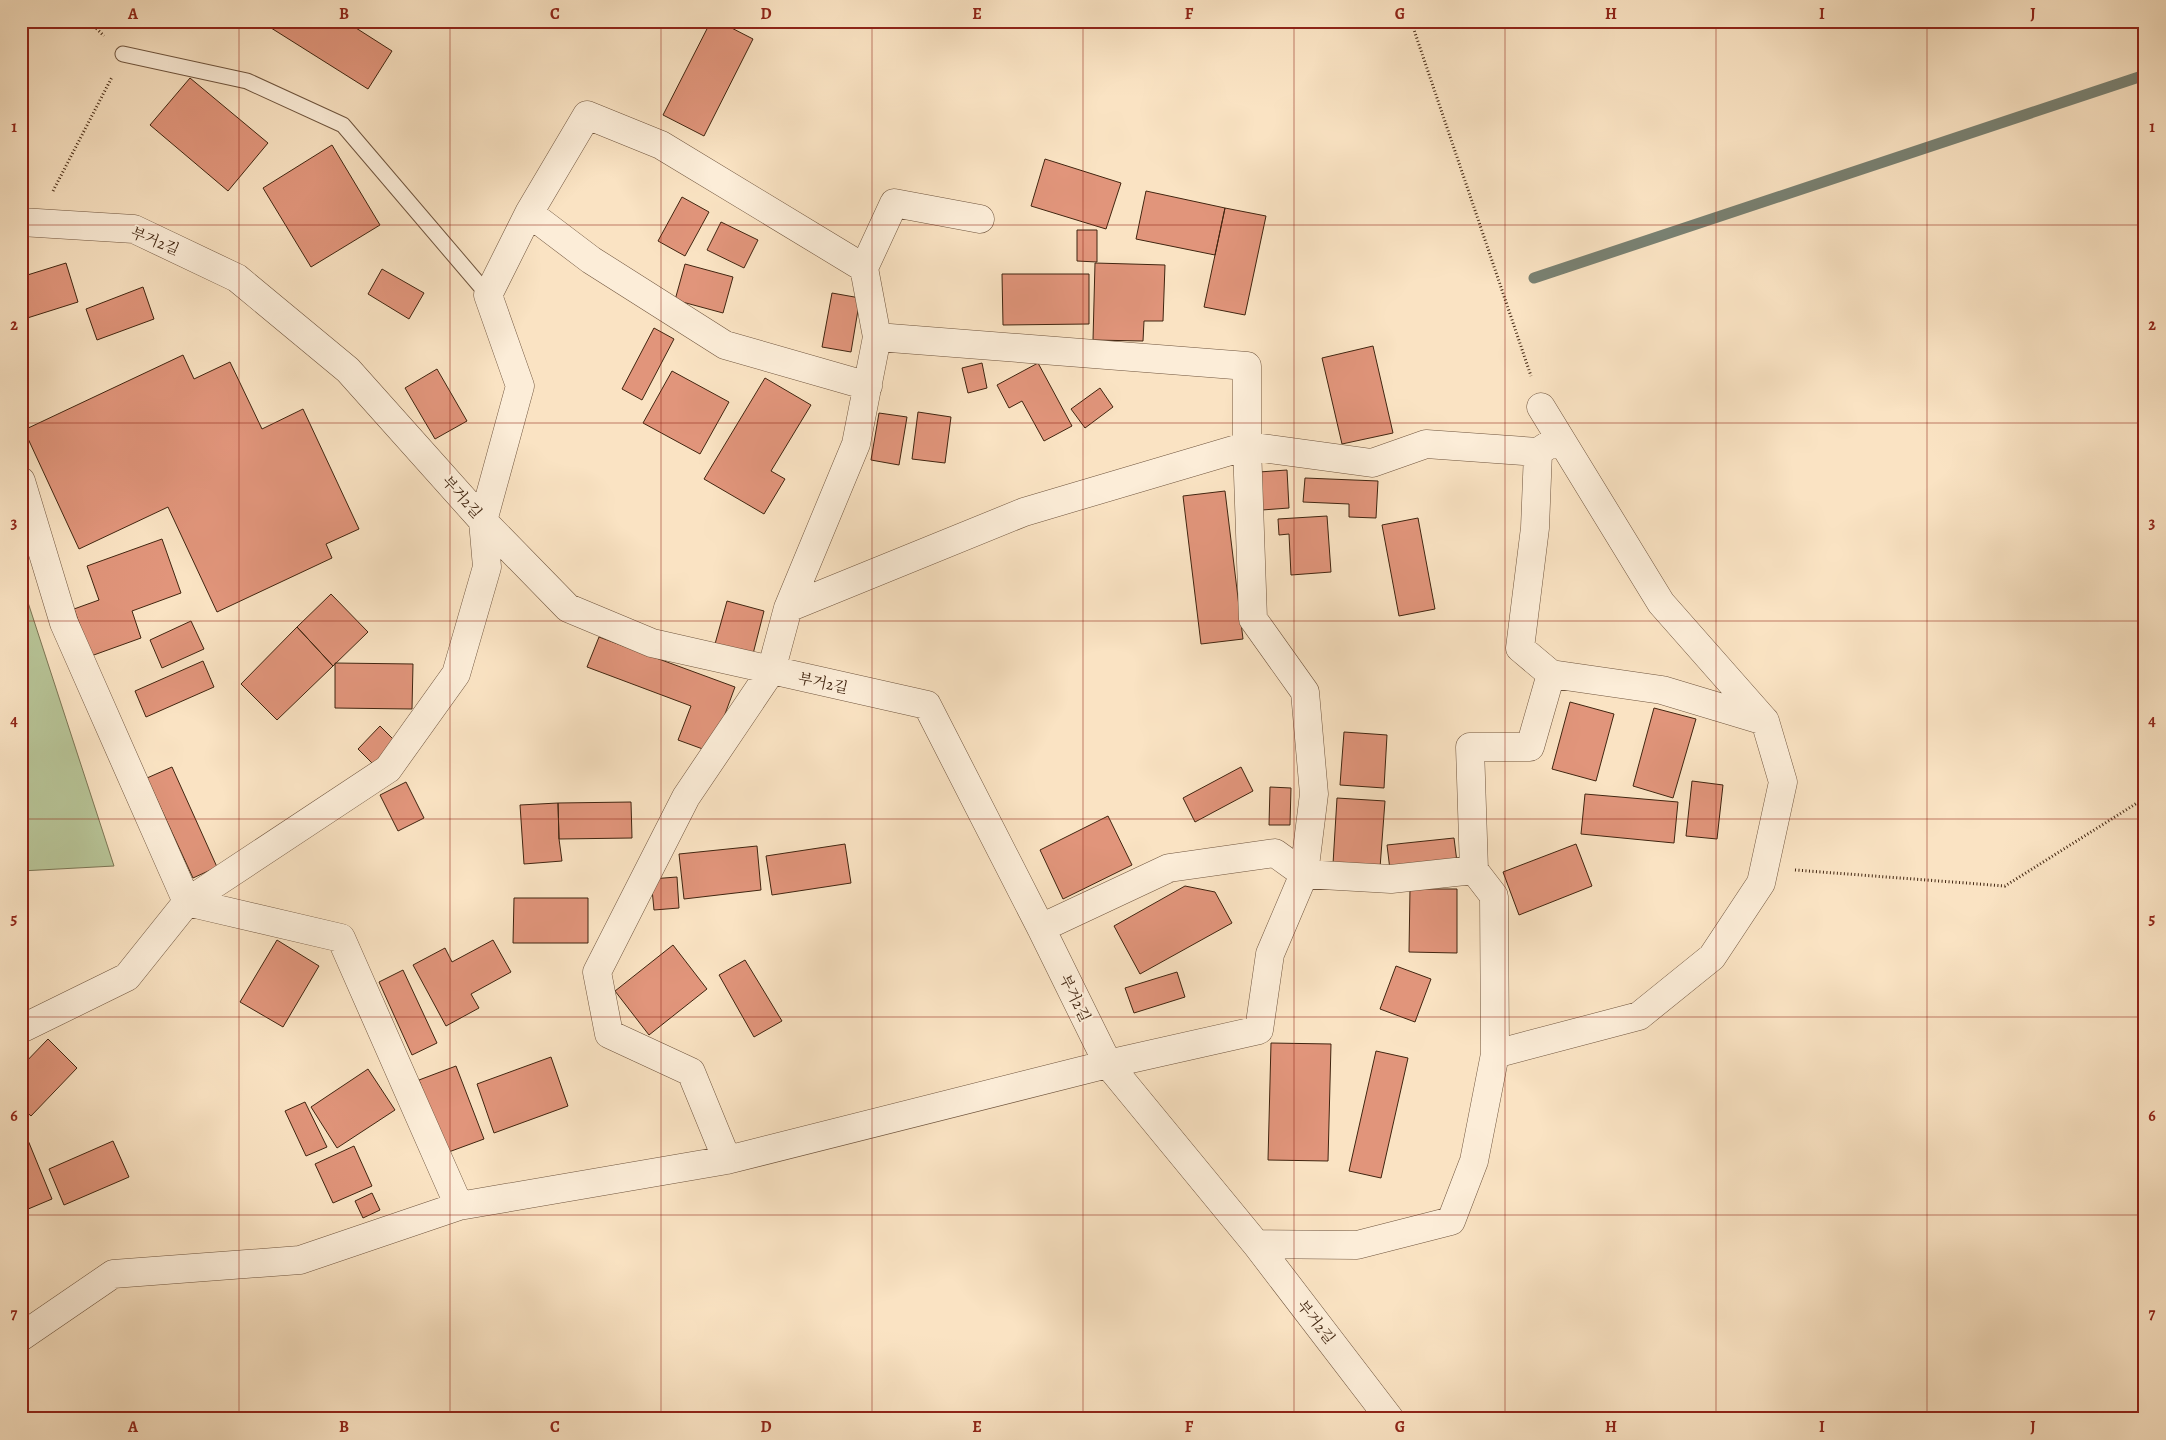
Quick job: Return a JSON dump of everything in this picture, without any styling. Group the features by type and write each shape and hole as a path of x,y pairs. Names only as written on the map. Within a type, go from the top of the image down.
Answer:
{"street":[{"path":"21,1030 127,977 187,902 388,769 456,674 487,567 483,521 520,386 488,295 529,213 587,115 661,145 864,268"},
{"path":"727,1160 691,1072 609,1034 597,972 686,797 771,671 788,608 856,444 877,337 864,268 894,203 980,219"},
{"path":"529,213 591,260 724,345 868,386"},
{"name":"부거2길","path":"29,222 134,229 237,278 348,370 483,521 568,608 652,643 928,705 1108,1064 1256,1244 1390,1419"},
{"path":"21,1337 113,1274 300,1260 459,1206 727,1160 1108,1064 1259,1030 1270,954 1304,874 1314,794 1305,692 1253,620 1247,446 1248,366 877,337"},
{"path":"1541,407 1549,445 1535,528 1520,648 1551,674 1662,690 1765,721"},
{"path":"788,608 1024,512 1247,446 1372,463 1426,444 1549,445"},
{"path":"1495,1054 1639,1016 1712,957 1761,883 1783,782 1765,721 1661,603 1549,445"},
{"path":"21,481 64,623 187,902"},
{"path":"1256,1244 1357,1245 1451,1221 1474,1161 1495,1054 1494,896 1474,870 1470,747 1530,747 1551,674"},
{"path":"1041,928 1169,868 1275,853 1304,874 1391,879 1474,870"},
{"path":"187,902 341,938 459,1206"}],"lane":[{"path":"123,54 247,81 343,125 488,295"}],"path":[{"path":"29,222 123,54 89,21"},
{"path":"1411,21 1541,407"},
{"path":"1765,868 2004,886 2145,798"}],"green space":[{"path":"21,581 114,866 21,871"}],"building":[{"path":"260,21 345,21 392,51 368,89"},
{"path":"711,21 718,21 753,39 704,136 663,115"},
{"path":"190,78 268,143 228,191 150,125"},
{"path":"332,145 380,225 311,267 263,188"},
{"path":"1045,159 1121,183 1106,229 1031,206"},
{"path":"1146,191 1225,208 1215,255 1136,239"},
{"path":"682,197 709,212 685,256 658,241"},
{"path":"1225,208 1266,216 1245,315 1204,307"},
{"path":"721,222 758,240 744,268 707,250"},
{"path":"1077,230 1097,230 1097,262 1077,261"},
{"path":"66,263 78,302 21,320 21,277"},
{"path":"1095,263 1165,265 1163,321 1144,321 1143,341 1093,340"},
{"path":"685,264 733,277 723,313 675,300"},
{"path":"382,269 424,293 409,319 368,294"},
{"path":"1002,274 1089,274 1089,324 1003,325"},
{"path":"143,287 154,319 97,340 86,309"},
{"path":"832,293 860,298 851,352 822,347"},
{"path":"654,328 674,339 642,400 622,389"},
{"path":"1373,346 1393,433 1342,444 1322,358"},
{"path":"183,355 194,379 230,362 262,429 303,409 359,529 326,544 332,558 217,612 168,507 79,549 24,430"},
{"path":"982,363 987,388 968,393 962,368"},
{"path":"1038,363 1072,426 1044,441 1022,401 1009,408 997,385"},
{"path":"437,369 467,421 435,439 405,388"},
{"path":"672,371 729,402 700,454 643,423"},
{"path":"765,378 811,405 771,471 785,479 764,514 704,479"},
{"path":"1100,388 1113,407 1085,428 1071,409"},
{"path":"918,412 951,417 945,463 912,459"},
{"path":"879,413 907,417 899,465 871,460"},
{"path":"1287,470 1289,508 1262,510 1259,472"},
{"path":"1305,478 1378,481 1376,518 1349,517 1349,504 1303,502"},
{"path":"1225,491 1243,639 1201,644 1183,496"},
{"path":"1327,516 1331,572 1291,575 1289,534 1279,535 1278,519"},
{"path":"1418,518 1435,609 1399,616 1382,525"},
{"path":"162,539 181,593 132,611 141,638 91,656 74,609 99,600 87,566"},
{"path":"331,594 368,632 333,666 297,627"},
{"path":"727,601 764,611 753,654 715,644"},
{"path":"191,621 204,649 162,668 150,640"},
{"path":"297,627 333,666 277,720 241,684"},
{"path":"599,637 735,687 711,752 678,740 691,706 587,667"},
{"path":"203,661 214,687 146,717 135,691"},
{"path":"335,663 413,664 412,709 335,708"},
{"path":"1570,702 1614,714 1596,781 1552,769"},
{"path":"1654,708 1696,719 1673,798 1633,786"},
{"path":"380,726 397,743 375,766 358,749"},
{"path":"1344,732 1387,735 1384,788 1340,785"},
{"path":"172,767 217,867 193,878 147,778"},
{"path":"1241,767 1253,791 1195,822 1183,798"},
{"path":"1692,781 1723,785 1717,839 1686,836"},
{"path":"406,782 424,818 398,831 380,795"},
{"path":"1270,787 1291,788 1290,825 1269,825"},
{"path":"1585,794 1678,802 1674,843 1581,834"},
{"path":"1337,798 1385,801 1380,868 1333,864"},
{"path":"631,802 632,838 559,839 558,803"},
{"path":"558,803 562,861 524,864 520,805"},
{"path":"1108,816 1132,865 1063,899 1040,850"},
{"path":"1454,838 1457,862 1390,870 1387,845"},
{"path":"845,844 851,883 772,895 766,856"},
{"path":"1576,844 1592,886 1519,915 1503,872"},
{"path":"757,846 761,890 684,899 679,854"},
{"path":"677,877 679,908 654,910 651,879"},
{"path":"1185,886 1215,892 1232,923 1140,974 1114,926"},
{"path":"1410,889 1457,889 1457,953 1409,952"},
{"path":"514,898 588,898 588,943 513,943"},
{"path":"277,940 319,966 283,1027 240,1002"},
{"path":"493,940 511,972 471,994 479,1008 446,1026 413,965 445,948 452,962"},
{"path":"673,945 707,989 649,1035 615,991"},
{"path":"745,960 782,1021 754,1037 719,975"},
{"path":"1396,966 1431,979 1415,1022 1380,1009"},
{"path":"403,970 437,1043 412,1055 379,982"},
{"path":"1177,972 1185,997 1134,1013 1125,988"},
{"path":"48,1039 77,1068 31,1116 21,1107 21,1067"},
{"path":"1271,1043 1331,1044 1328,1161 1268,1160"},
{"path":"1376,1051 1408,1058 1381,1178 1349,1171"},
{"path":"551,1057 568,1106 494,1133 477,1084"},
{"path":"456,1066 484,1139 446,1153 419,1080"},
{"path":"368,1069 395,1110 337,1148 311,1107"},
{"path":"305,1102 327,1147 306,1156 285,1111"},
{"path":"25,1133 52,1199 21,1212 21,1134"},
{"path":"113,1141 129,1177 64,1205 49,1169"},
{"path":"354,1146 372,1186 333,1203 315,1164"},
{"path":"372,1193 380,1210 363,1218 355,1201"}],"waterway":[{"path":"1534,278 2145,75"}]}
